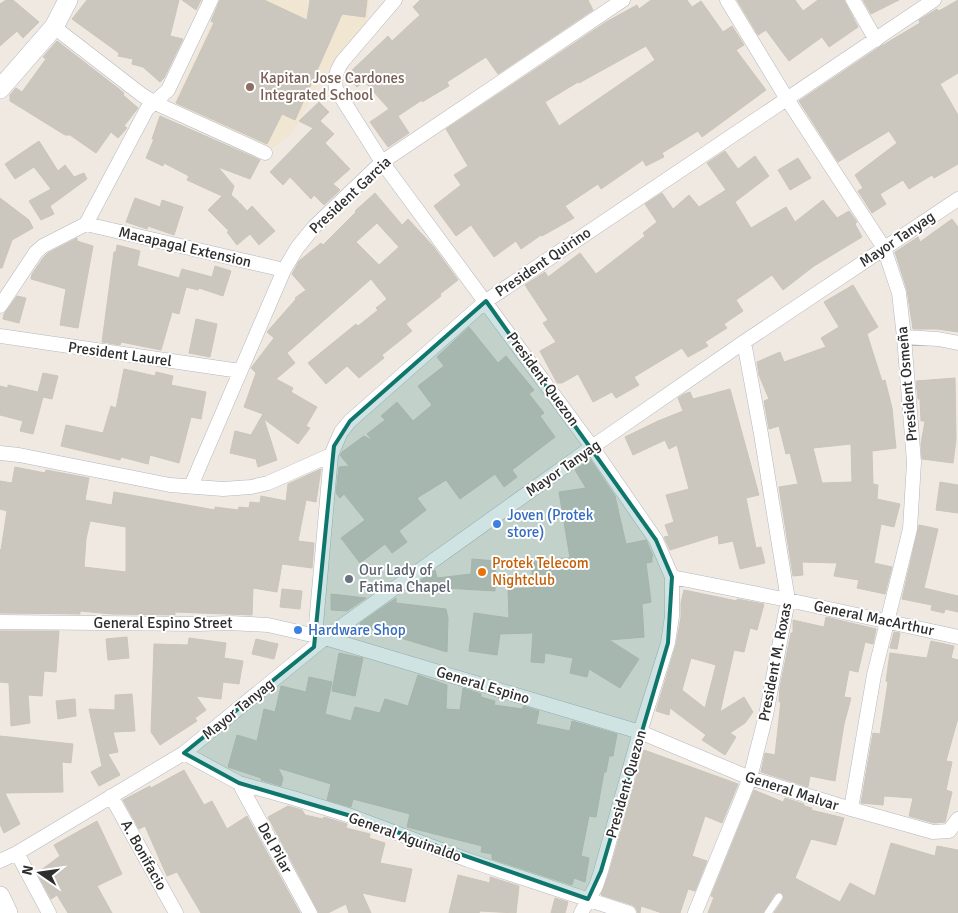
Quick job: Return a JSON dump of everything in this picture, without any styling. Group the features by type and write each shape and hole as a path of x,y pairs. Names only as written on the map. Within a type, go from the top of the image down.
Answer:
{"street":[{"path":"0,89 54,27 68,0"},
{"path":"0,306 36,252 43,246 86,224 147,109 168,90 211,0"},
{"name":"President Quezon","path":"395,0 342,62 334,80 336,89 382,162 592,447 656,540 672,577 672,616 668,643 640,732 601,871 581,913"},
{"name":"President Garcia","path":"191,486 284,270 297,248 314,227 382,162 623,0"},
{"name":"President Osmeña","path":"727,0 787,99 884,248 899,293 914,462 910,529 874,675 851,809"},
{"path":"853,0 876,40"},
{"name":"President Quirino","path":"320,637 331,455 341,432 350,421 486,301 934,0"},
{"path":"54,27 155,103 265,153"},
{"name":"Mayor Tanyag","path":"0,861 17,853 184,753 320,637 744,342 958,199"},
{"name":"Macapagal Extension","path":"86,224 284,270"},
{"name":"President Laurel","path":"0,336 240,371"},
{"path":"904,336 958,343"},
{"name":"President M. Roxas","path":"695,913 750,778 766,715 788,600 744,342"},
{"path":"0,453 19,455 170,485 223,489 251,487 268,483 331,455"},
{"name":"General MacArthur","path":"672,577 958,637"},
{"name":"General Espino Street","path":"0,622 230,623 268,625 320,637"},
{"name":"General Espino","path":"320,637 640,732"},
{"name":"General Malvar","path":"640,732 750,778 933,832 949,831 958,819"},
{"name":"General Aguinaldo","path":"184,753 239,783 351,816 468,860 629,913"},
{"name":"Del Pilar","path":"239,783 310,913"},
{"name":"A. Bonifacio","path":"111,796 176,913"},
{"path":"17,853 49,913"},
{"path":"0,896 8,913"}],"lane":[{"path":"768,913 779,897"}],"highlighted area":[{"path":"486,301 656,540 672,577 668,643 601,871 588,899 351,816 239,783 184,753 314,647 334,446 350,421"}],"shaded area":[{"name":"Kapitan Jose Cardones Integrated School","path":"222,0 370,0 367,21 326,72 293,132 271,150 174,103"}],"building":[{"path":"6,0 13,0 39,22 23,38 17,31 0,46 0,4"},
{"path":"87,0 179,0 170,36 183,39 164,78 160,82 143,67 132,64 133,59 118,56 119,53 72,19"},
{"path":"182,0 201,0 196,10"},
{"name":"Kapitan Jose Cardones Integrated School","path":"220,0 264,0 307,20 310,0 367,0 365,17 342,14 295,120 282,114 267,144 176,103 214,23 211,21"},
{"path":"420,0 588,0 593,10 498,74 486,57 447,82 449,86 422,102 422,100 398,116 409,133 388,147 370,122 389,109 364,81 357,87 346,76 388,36 392,41 420,15 413,7"},
{"path":"651,0 687,0 692,7 701,1 723,32 732,26 744,45 736,50 766,90 702,137 698,131 662,153 664,157 646,166 643,160 601,189 598,184 565,206 574,218 541,235 521,249 516,241 494,257 471,225 456,236 434,206 461,185 454,175 468,166 446,129 606,22 637,5 639,9","holes":["646,46 655,60 559,126 545,102"]},
{"path":"737,0 795,0 803,11 818,0 844,0 858,27 829,47 822,37 789,61 766,30 758,35"},
{"path":"863,0 899,0 871,14"},
{"path":"958,0 958,73 940,84 958,115 958,164 934,178 932,175 909,189 903,180 880,194 886,204 872,213 858,191 863,188 855,175 897,143 889,131 838,162 799,101 878,48 920,23 919,20 937,9 939,11"},
{"path":"57,41 124,93 123,95 138,108 124,126 127,128 118,138 111,132 96,153 70,135 65,135 10,101 10,95 16,88 22,92 46,59 43,57"},
{"path":"319,102 329,112 320,121 334,134 325,143 350,169 333,184 340,190 324,205 314,195 311,199 290,177 283,185 270,172 313,128 299,121"},
{"path":"160,116 260,160 250,179 218,167 234,186 231,195 239,202 237,206 240,203 247,211 252,206 275,231 259,245 250,234 237,245 227,232 229,231 208,210 222,196 187,180 189,176 164,163 163,166 146,158 154,139 152,139"},
{"path":"39,141 58,171 65,165 74,177 84,173 87,179 50,206 54,214 41,220 29,201 51,189 34,167 15,179 5,164"},
{"path":"725,151 738,169 755,156 769,176 735,202 751,228 786,207 795,222 823,200 837,218 849,211 857,222 855,224 862,237 814,266 783,290 772,275 736,300 743,311 724,324 727,328 705,342 708,346 688,357 682,348 634,377 639,385 616,398 612,392 593,402 578,374 562,383 557,383 540,351 556,342 543,323 548,320 525,285 545,272 548,277 580,253 596,274 645,236 643,233 657,222 645,204 662,193 673,209 689,195 699,207 726,190 707,163"},
{"path":"798,158 811,178 790,190 778,170"},
{"path":"375,193 402,225 408,219 433,246 458,280 406,324 412,331 382,355 384,358 359,378 347,366 326,384 308,363 356,324 358,326 378,310 376,308 387,299 371,279 287,353 295,363 276,379 293,388 291,392 317,407 306,426 310,428 298,444 264,419 277,460 258,467 256,459 230,453 235,431 251,435 263,414 244,407 256,373 251,368 274,338 267,332 295,298 306,290 292,274 299,261 321,243 323,245","holes":["377,223 399,247 379,265 356,242"]},
{"path":"0,198 29,220 33,228 12,240 2,268 0,268"},
{"path":"135,198 160,207 162,200 183,207 174,235 148,226 147,229 126,222"},
{"path":"952,219 958,227 958,332 937,329 913,329 907,290 895,252 918,237 920,242"},
{"path":"77,238 77,241 93,246 78,328 60,325 66,289 31,279 32,274 48,253"},
{"path":"117,245 140,251 137,266 179,278 182,269 212,277 215,266 231,271 223,296 199,288 198,290 186,287 179,314 172,312 161,350 121,342 120,345 102,342 114,252 116,252"},
{"path":"853,285 878,327 867,334 882,381 885,380 892,408 896,448 872,451 873,484 878,485 877,499 900,504 894,527 881,524 874,563 892,567 885,594 857,588 859,580 834,576 837,563 802,562 803,575 793,576 779,487 798,484 790,453 786,454 779,426 769,429 764,401 769,399 759,375 757,362 780,352 784,362 826,347 821,338 839,327 824,302","holes":["851,444 852,482 822,483 813,448"]},
{"path":"17,296 26,298 19,323 3,319 4,314"},
{"path":"196,319 217,324 210,357 189,353"},
{"path":"469,327 498,363 506,356 534,390 529,394 544,413 540,416 555,437 512,470 517,477 504,487 495,474 460,499 446,480 417,498 426,510 399,531 407,542 392,553 385,544 360,563 341,538 365,520 344,494 340,498 336,493 339,467 349,466 340,455 364,436 373,441 367,434 385,420 381,416 397,402 413,421 432,405 418,386 444,366 437,357"},
{"path":"124,369 155,376 156,372 173,376 171,385 206,392 201,419 191,417 179,463 150,455 148,464 121,457 120,460 61,446 66,425 103,433 111,406 116,408"},
{"path":"43,373 58,376 52,399 43,397 33,434 20,431 23,421 0,415 0,386 8,388 8,385 38,392"},
{"path":"955,378 956,440 953,463 922,459 921,444 925,421 921,421 920,399 918,399 916,381"},
{"path":"730,389 759,495 746,498 756,548 761,547 765,563 740,569 733,541 719,544 718,535 670,550 664,537 669,536 665,525 674,522 666,495 689,489 677,445 669,449 665,440 633,455 625,437 683,411 678,398 684,394 690,392 693,399"},
{"path":"590,459 615,496 626,544 646,540 653,556 652,562 646,563 651,602 642,604 644,637 609,640 639,659 620,688 589,669 587,677 570,673 573,658 545,653 544,663 531,662 533,633 500,634 497,655 469,651 474,613 509,618 508,589 532,588 532,559 570,558 559,492 586,488 575,470"},
{"path":"15,467 45,473 46,470 89,478 85,500 112,505 114,492 215,510 215,507 238,510 239,507 249,508 250,502 260,503 261,496 286,501 288,484 321,469 316,502 306,500 298,541 314,543 312,568 282,564 277,592 253,588 252,615 175,612 175,615 112,614 80,611 80,614 0,613 0,549 7,511 0,509 0,481 12,483","holes":["90,521 126,527 126,572 84,567 86,539"]},
{"path":"940,482 958,485 958,513 936,510"},
{"path":"919,525 938,529 924,588 958,596 958,612 945,609 944,613 931,610 932,605 902,599"},
{"path":"472,559 496,561 495,591 413,586 435,570 437,578 471,574"},
{"path":"282,589 302,591 300,609 280,607"},
{"path":"684,590 737,601 737,599 764,604 757,630 750,628 744,652 734,650 720,712 744,697 753,712 745,723 730,733 736,737 725,755 702,740 706,735 670,708 669,715 656,711 676,645 681,617 681,603","holes":["691,658 716,665 705,708 682,690"]},
{"path":"331,594 366,598 347,611 331,610"},
{"path":"396,598 396,603 446,609 448,618 447,652 361,626 360,623"},
{"path":"826,617 876,629 873,644 865,642 858,672 849,670 844,697 851,698 844,724 835,781 810,776 808,787 761,772 765,753 775,755 781,701 779,702 780,687 791,633 793,633 793,620 824,627"},
{"path":"0,631 59,631 56,672 44,671 42,696 28,695 30,723 11,726 9,683 0,682"},
{"path":"894,632 900,633 897,649 890,648"},
{"path":"127,637 129,658 108,660 106,639"},
{"path":"189,638 226,643 224,658 243,661 239,684 223,682 221,699 196,696 206,710 195,718 197,721 160,745 151,732 154,644 188,645"},
{"path":"256,639 278,644 274,659 252,654"},
{"path":"931,641 954,646 951,658 958,660 958,718 946,761 952,762 946,790 952,792 945,822 934,823 909,816 913,798 884,796 883,805 861,803 873,733 880,734 888,682 886,681 890,653 927,658"},
{"path":"339,653 363,658 355,696 332,691"},
{"path":"418,675 447,685 446,709 460,710 463,688 481,694 481,697 495,701 494,705 523,709 523,706 539,711 536,724 570,731 572,721 617,734 613,756 609,756 606,772 604,772 596,817 589,816 581,856 589,858 585,882 574,878 572,885 492,859 492,854 481,852 482,846 407,827 410,814 353,799 351,807 327,800 331,784 278,768 283,778 281,786 228,767 237,735 257,741 264,709 275,712 281,686 306,692 309,677 332,682 325,714 351,721 355,707 380,713 385,699 408,706"},
{"path":"132,694 135,731 113,732 118,752 108,754 120,775 99,786 91,772 102,766 89,709 115,710 115,695"},
{"path":"75,699 76,716 58,719 56,701"},
{"path":"0,736 73,744 71,763 62,762 63,792 5,793 20,824 4,833 0,824"},
{"path":"644,750 738,784 722,823 705,816 692,856 707,861 695,891 688,889 680,913 662,913 641,906 640,913 638,913 632,905 601,895"},
{"path":"184,770 204,805 212,801 227,829 247,816 300,913 201,913 177,872 167,876 145,826 139,829 123,800 150,786 151,788"},
{"path":"754,790 783,802 785,798 804,804 804,806 812,808 811,810 844,818 836,845 811,839 795,878 840,902 850,883 875,896 891,843 935,856 937,846 958,850 958,913 774,913 784,898 782,893 779,892 775,894 763,913 708,913 714,897 711,896"},
{"path":"288,806 302,810 305,815 323,819 324,817 347,824 346,828 370,834 369,838 385,843 380,863 412,869 405,902 362,893 371,913 349,913 346,904 328,913 319,913 268,817"},
{"path":"97,821 122,874 97,886 112,913 68,913 57,895 51,899 37,873 60,856 54,845"},
{"path":"458,875 490,883 490,877 519,886 516,913 480,911 479,913 449,913"},
{"path":"555,898 568,902 565,913 551,913"}],"place":[{"name":"Kapitan Jose Cardones Integrated School","path":"250,87"},
{"name":"Joven (Protek store)","path":"497,524"},
{"name":"Protek Telecom Nightclub","path":"482,572"},
{"name":"Our Lady of Fatima Chapel","path":"349,579"},
{"name":"Hardware Shop","path":"298,630"}]}
